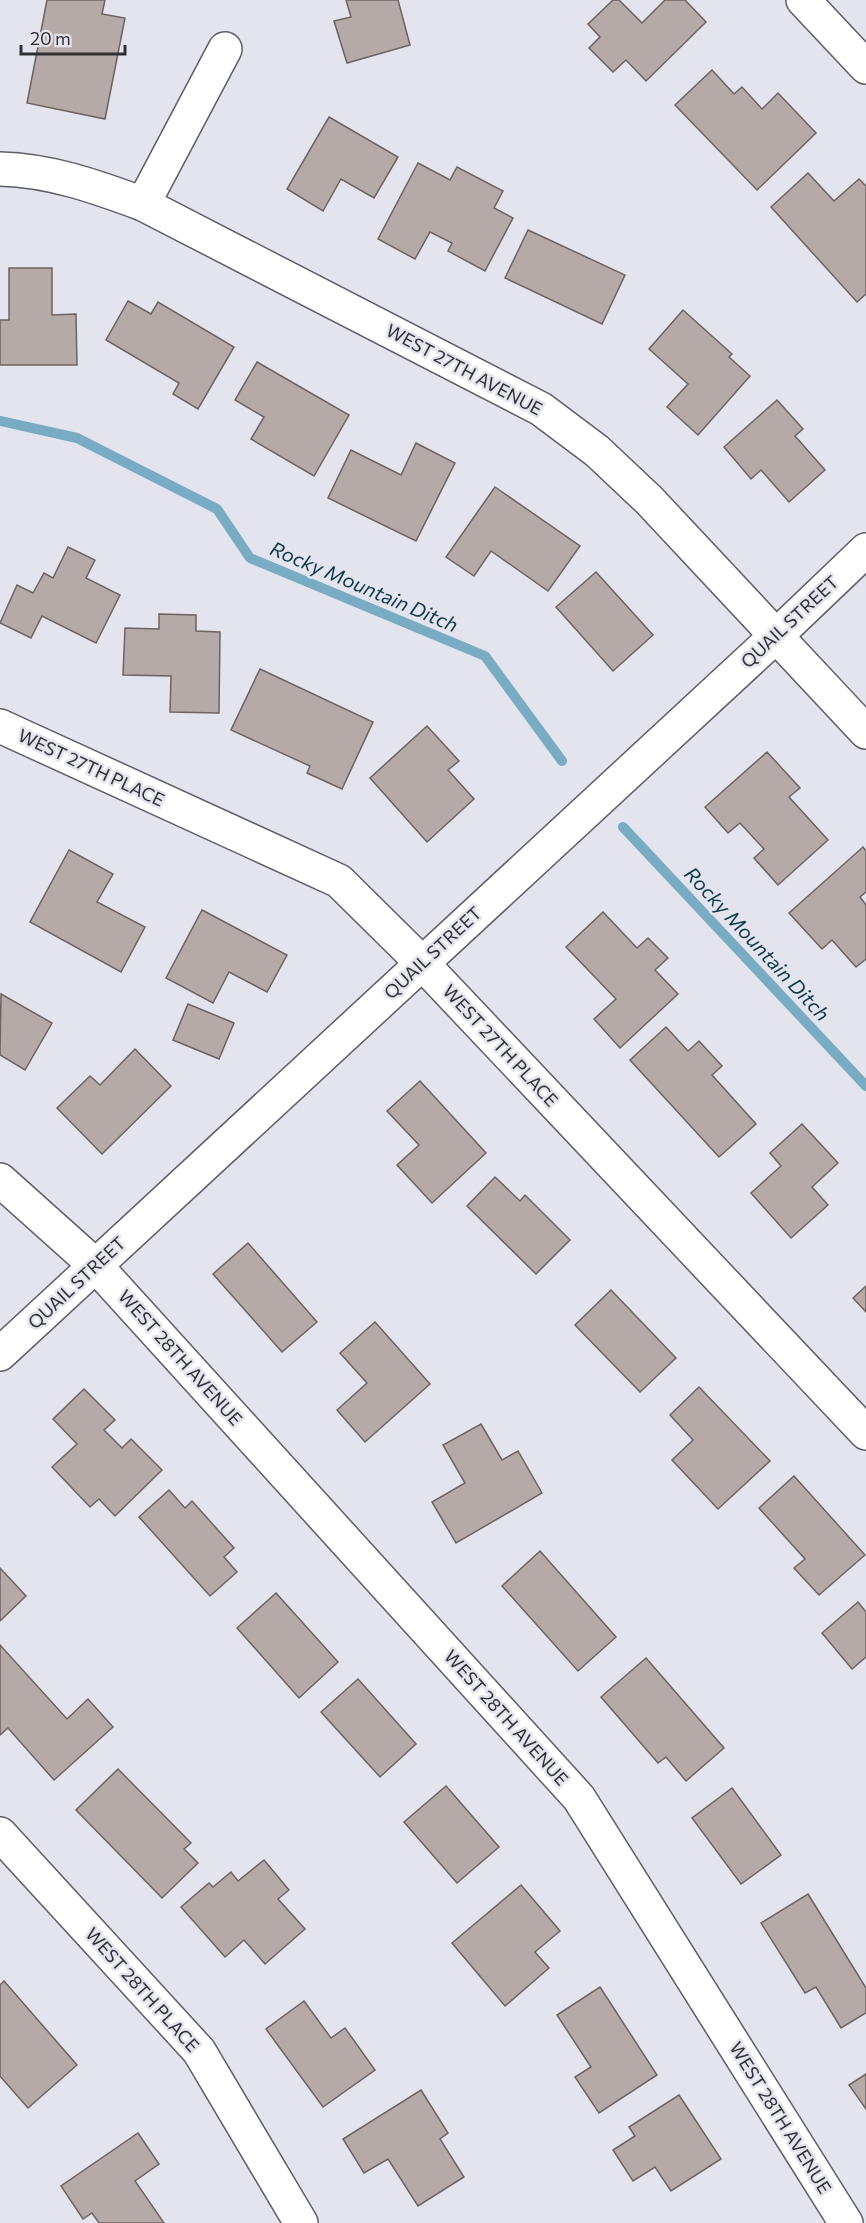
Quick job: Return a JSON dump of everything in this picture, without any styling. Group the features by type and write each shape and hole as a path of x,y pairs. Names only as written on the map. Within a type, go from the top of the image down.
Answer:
{"street":[{"path":"803,0 866,67"},
{"path":"143,204 225,49"},
{"name":"WEST 27TH AVENUE","path":"0,169 18,169 82,182 143,204 541,409 597,451 649,500 866,732"},
{"name":"QUAIL STREET","path":"0,1354 866,550"},
{"name":"WEST 27TH PLACE","path":"0,726 339,881 422,963 866,1432"},
{"name":"WEST 28TH AVENUE","path":"0,1180 96,1266 579,1798 846,2223"},
{"name":"WEST 28TH PLACE","path":"0,1834 199,2050 301,2223"}],"building":[{"path":"47,0 105,0 102,14 125,18 105,119 27,103"},
{"path":"346,0 398,0 410,45 347,63 334,21 351,17"},
{"path":"613,0 619,0 642,23 665,0 685,0 706,22 646,81 626,60 613,72 589,48 600,37 588,24"},
{"path":"712,70 734,94 742,87 762,109 778,93 816,133 757,190 675,105"},
{"path":"329,117 398,157 374,198 341,179 323,211 287,189"},
{"path":"418,163 450,180 457,167 503,191 494,208 513,218 485,271 448,251 452,243 430,232 415,259 378,239"},
{"path":"808,173 834,201 859,179 866,186 866,294 857,302 771,207"},
{"path":"528,230 625,275 602,324 505,278"},
{"path":"9,268 52,268 52,315 76,314 77,365 0,365 0,320 9,320"},
{"path":"128,301 151,314 158,302 234,347 198,409 173,394 179,383 106,340"},
{"path":"683,310 732,354 729,357 750,376 698,435 667,407 688,384 649,349"},
{"path":"257,362 349,415 314,476 251,439 264,417 235,400"},
{"path":"777,400 803,429 795,436 825,470 789,502 761,470 751,479 724,447"},
{"path":"416,443 455,463 416,541 328,498 351,450 401,475"},
{"path":"495,487 580,546 548,591 491,551 474,576 446,557"},
{"path":"68,547 95,560 86,578 120,595 96,643 42,616 31,638 0,623 17,585 33,593 44,573 53,578"},
{"path":"596,572 653,635 613,671 556,607"},
{"path":"159,614 196,615 196,631 220,632 219,713 170,712 171,676 123,675 125,628 159,629"},
{"path":"260,669 373,722 342,789 307,773 310,766 231,730"},
{"path":"427,726 459,761 448,770 474,799 427,842 370,778"},
{"path":"767,752 800,788 789,797 828,840 778,885 754,858 764,849 740,823 728,833 705,807"},
{"path":"863,847 866,851 866,892 860,897 866,905 866,959 856,967 832,940 822,949 789,913"},
{"path":"69,850 113,874 97,902 145,927 121,972 30,922"},
{"path":"202,910 287,955 267,992 229,972 213,1003 166,978"},
{"path":"603,912 637,948 648,938 668,958 655,970 678,994 620,1048 594,1019 616,999 566,947"},
{"path":"1,994 52,1023 25,1070 0,1055"},
{"path":"188,1004 234,1023 219,1059 173,1040"},
{"path":"666,1027 688,1051 699,1041 722,1066 712,1075 756,1124 719,1157 630,1060"},
{"path":"135,1049 171,1086 102,1154 57,1108 90,1076 100,1085"},
{"path":"420,1081 486,1153 432,1203 397,1165 419,1145 387,1111"},
{"path":"802,1124 838,1163 812,1187 828,1205 791,1238 751,1193 781,1166 770,1153"},
{"path":"495,1177 520,1201 525,1195 570,1240 536,1274 467,1206"},
{"path":"248,1243 317,1322 282,1352 213,1274"},
{"path":"866,1286 866,1312 853,1298"},
{"path":"611,1290 676,1358 640,1392 575,1325"},
{"path":"375,1322 430,1384 365,1442 337,1410 367,1383 340,1353"},
{"path":"699,1387 770,1461 718,1509 672,1460 693,1440 670,1415"},
{"path":"84,1389 115,1420 104,1430 122,1448 131,1439 162,1470 115,1516 99,1499 90,1507 52,1467 77,1444 53,1419"},
{"path":"481,1424 502,1460 518,1451 542,1493 456,1543 432,1502 465,1483 443,1445"},
{"path":"794,1476 865,1555 819,1595 794,1568 805,1559 759,1508"},
{"path":"169,1490 185,1508 192,1501 234,1548 224,1557 237,1572 210,1596 139,1517"},
{"path":"540,1551 616,1637 578,1671 502,1586"},
{"path":"0,1568 26,1596 0,1621"},
{"path":"276,1593 338,1662 299,1698 237,1628"},
{"path":"858,1602 866,1612 866,1657 852,1669 822,1633"},
{"path":"0,1645 67,1719 88,1699 113,1727 54,1780 8,1728 0,1735"},
{"path":"646,1658 724,1748 686,1781 666,1757 658,1763 601,1697"},
{"path":"358,1679 416,1744 380,1777 321,1712"},
{"path":"118,1769 191,1843 184,1849 198,1863 162,1898 76,1810"},
{"path":"446,1786 499,1847 457,1883 404,1822"},
{"path":"732,1788 781,1855 741,1884 692,1818"},
{"path":"264,1860 289,1890 278,1899 305,1929 265,1964 244,1940 225,1957 181,1907 209,1883 213,1887 231,1872 238,1881"},
{"path":"521,1885 560,1931 535,1952 549,1968 505,2006 452,1943"},
{"path":"808,1894 866,1988 866,2013 841,2028 816,1987 805,1993 761,1923"},
{"path":"4,1981 77,2065 28,2108 0,2076 0,1985"},
{"path":"600,1987 657,2075 599,2113 575,2077 591,2067 557,2015"},
{"path":"304,2001 331,2038 345,2028 375,2070 323,2107 266,2029"},
{"path":"866,2074 866,2109 849,2085"},
{"path":"421,2090 448,2133 440,2139 464,2177 418,2206 388,2159 364,2173 343,2139"},
{"path":"679,2095 721,2159 671,2191 655,2167 633,2181 613,2150 635,2136 629,2127"},
{"path":"138,2133 159,2164 135,2181 164,2223 99,2223 92,2213 83,2219 61,2186"}],"waterway":[{"name":"Rocky Mountain Ditch","path":"0,421 77,438 217,509 250,558 485,656 562,761"},
{"name":"Rocky Mountain Ditch","path":"623,827 866,1086"}]}
